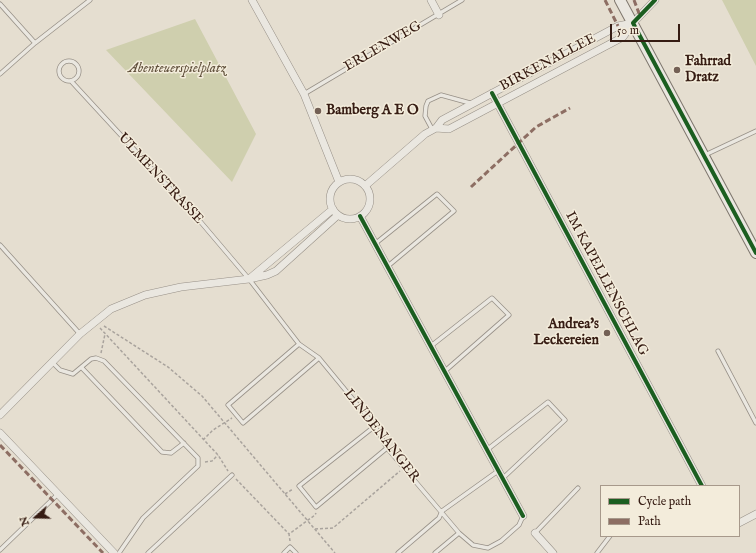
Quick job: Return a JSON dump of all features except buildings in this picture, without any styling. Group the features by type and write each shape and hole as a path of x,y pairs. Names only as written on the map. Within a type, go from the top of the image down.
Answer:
{"main road":[{"path":"620,0 756,253"}],"street":[{"path":"252,0 304,94 339,182"},
{"path":"431,0 438,15"},
{"path":"633,23 655,0"},
{"name":"BIRKENALLEE","path":"365,186 434,129 442,120 618,26 633,23"},
{"name":"BIRKENALLEE","path":"434,129 449,130 498,104 623,37 633,23"},
{"name":"IM KAPELLENSCHLAG","path":"492,93 701,485"},
{"path":"353,179 365,186 370,199 368,206 360,216 349,219 338,215 333,210 330,202 330,195 339,182 353,179"},
{"path":"249,279 333,210"},
{"path":"0,415 80,334 111,309 145,295 181,287 267,276 276,271 338,215"},
{"path":"360,216 488,449 523,516"},
{"path":"0,433 114,553"},
{"path":"740,522 756,514"},
{"path":"535,532 553,553"}],"lane":[{"path":"0,74 35,43 90,0"},
{"name":"ERLENWEG","path":"304,94 462,0"},
{"path":"0,4 35,43"},
{"path":"68,60 77,64 79,70 77,77 71,81 62,78 58,71 61,63 68,60"},
{"name":"ULMENSTRASSE","path":"71,81 199,220 249,279"},
{"path":"434,129 425,116 428,101 441,95 472,104"},
{"path":"704,156 756,131"},
{"path":"376,243 437,194 454,211 388,266"},
{"path":"0,245 80,334"},
{"name":"LINDENANGER","path":"249,279 299,344 319,358 375,426 387,448 442,511 459,533 473,545 488,548 501,541 519,525 523,516"},
{"path":"431,346 492,298 509,315 445,371"},
{"path":"299,344 228,405 242,423 319,358"},
{"path":"718,351 756,423"},
{"path":"52,362 60,370 69,374 78,372 91,360 100,359 104,361 198,458 199,463 143,518 119,553"},
{"path":"82,368 162,452 171,453 184,443"},
{"path":"488,449 548,402 565,420 502,478"},
{"path":"375,426 298,486 316,507 387,448"},
{"path":"398,553 439,518 442,511 499,470"},
{"path":"149,553 232,475"},
{"path":"535,532 578,488"},
{"path":"0,550 58,494"},
{"path":"435,553 459,533"},
{"path":"597,553 609,537"},
{"path":"284,553 290,547 296,553"}],"path":[{"path":"94,322 218,455 223,465 232,475 289,534 290,547"},
{"path":"94,322 109,327 168,367 202,396 335,553"},
{"path":"100,359 105,334"},
{"path":"203,440 213,430 225,424 236,414"},
{"path":"199,463 212,461 218,455"},
{"path":"314,529 333,528 404,468"},
{"path":"285,494 298,486"},
{"path":"289,534 315,514 316,507"}],"green space":[{"path":"722,0 756,0 756,66"},
{"name":"Abenteuerspielplatz","path":"195,19 256,134 232,182 106,50"}],"marked path":[{"path":"605,0 618,26"},
{"path":"634,0 640,16"},
{"path":"471,187 536,127 570,108"},
{"path":"0,445 103,553"}],"cycle path":[{"path":"655,0 633,23 756,253"},
{"path":"492,93 701,485"},
{"path":"360,216 523,516"}],"place":[{"name":"Fahrrad Dratz","path":"677,70"},
{"name":"Bamberg A E O","path":"318,111"},
{"name":"Andrea's Leckereien","path":"607,333"}]}
